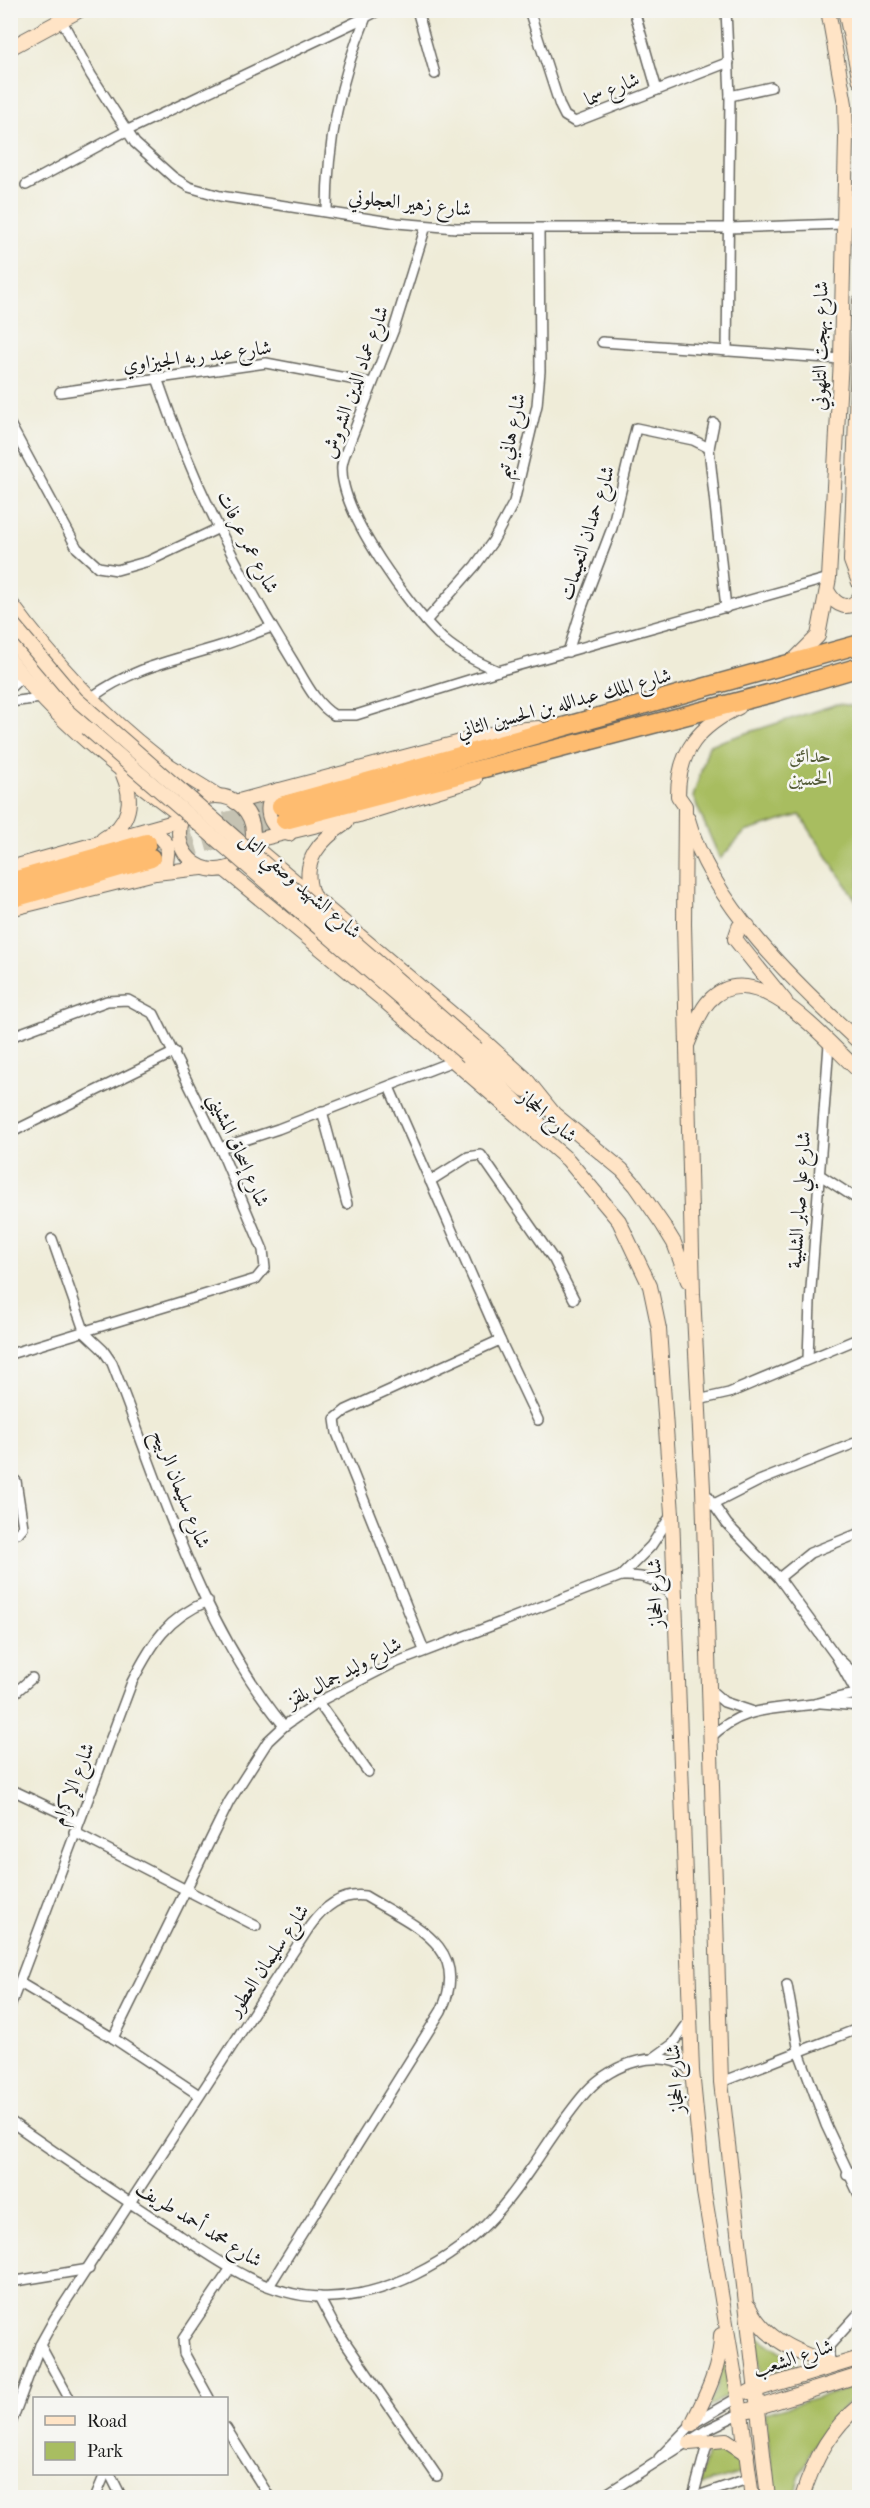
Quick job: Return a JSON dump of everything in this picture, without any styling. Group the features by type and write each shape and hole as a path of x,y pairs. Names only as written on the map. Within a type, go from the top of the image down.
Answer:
{"highway":[{"name":"شارع الملك عبدالله بن الحسين الثاني","path":"283,812 562,725 784,667 860,644"},
{"path":"283,812 569,745 771,693 860,667"},
{"path":"10,882 149,852"},
{"path":"10,898 149,852"}],"main road":[{"path":"10,48 80,10"},
{"name":"شارع بهجت التلهوني","path":"784,667 806,651 818,636 829,585 841,359 845,104 828,10"},
{"path":"845,10 860,81"},
{"name":"شارع بهجت التلهوني","path":"860,302 851,561 860,585"},
{"path":"829,585 836,603 845,607 855,603 860,596"},
{"path":"10,602 28,627 92,697 154,754 219,796 235,802 283,812 359,815"},
{"name":"شارع الشهيد وصفي التل","path":"10,621 76,699 472,1052 527,1110 568,1160"},
{"name":"شارع الشهيد وصفي التل","path":"10,638 55,695 87,728 472,1052 554,1114"},
{"path":"10,660 40,698 122,772 182,818"},
{"name":"شارع الحجاز","path":"768,2498 721,2082 703,1489 693,1294 686,1048 685,806 678,796 680,778 698,734 726,714 771,693"},
{"path":"312,894 308,871 315,850 330,833 359,815 526,764 569,745"},
{"path":"137,783 151,787 163,782 163,771 154,754"},
{"path":"10,868 92,844 114,833 128,815 130,797 122,772"},
{"path":"10,909 149,852 197,801 219,796"},
{"path":"235,802 250,819 252,842"},
{"path":"685,806 694,839 708,870 726,899 810,994 860,1043"},
{"path":"92,844 149,852 202,867 224,869 241,860 252,842 283,812"},
{"path":"182,818 179,836 183,850 189,859 202,867"},
{"name":"شارع الحجاز","path":"252,842 525,1078 554,1114 599,1150 636,1186 674,1243 693,1294"},
{"path":"266,903 259,894 258,880 267,869 281,867"},
{"name":"شارع الحجاز","path":"224,869 568,1160 619,1221 650,1286 659,1329 672,1514 692,2071 704,2192 739,2397 752,2498"},
{"path":"748,926 739,927 735,939 775,986 787,1005"},
{"path":"686,1048 703,1009 725,990 754,987 770,993 787,1005 860,1072"},
{"path":"746,2301 762,2328 774,2338 801,2353 833,2365"},
{"path":"692,2424 706,2396 720,2351 722,2308"},
{"name":"شارع الشعب","path":"739,2397 756,2389 860,2358"},
{"name":"شارع الشعب","path":"741,2413 860,2375"},
{"path":"802,2498 812,2468 833,2431 860,2405"},
{"path":"689,2443 726,2440 747,2454"}],"street":[{"path":"26,185 126,131 380,10"},
{"path":"417,10 435,74"},
{"name":"شارع سما","path":"529,10 560,106 570,120 580,122 729,62"},
{"path":"634,10 657,90"},
{"path":"726,10 730,96 727,351"},
{"path":"327,211 327,162 333,130 351,56 366,17"},
{"name":"شارع زهير العجلوني","path":"62,21 126,131 160,168 189,187 227,198 426,226 538,229 729,228 842,224"},
{"path":"730,96 771,87"},
{"name":"شارع عماد الدين الشروش","path":"426,226 408,290 342,464 344,485 382,564 426,621 444,640 462,653 498,671"},
{"name":"شارع هاني تيم","path":"426,621 452,594 493,541 514,502 537,405 540,371 538,229"},
{"path":"602,342 841,359"},
{"name":"شارع عبد ربه الجيزاوي","path":"60,392 266,363 372,383"},
{"name":"شارع عمر عرفات","path":"157,378 187,461 219,528 272,627 318,702 328,711 344,717 356,715 498,671"},
{"path":"714,423 709,448 726,608"},
{"path":"10,424 77,548 98,567 117,570 149,561 219,528"},
{"name":"شارع حمدان النعيمات","path":"568,652 582,607 612,528 636,428 693,440 709,448"},
{"path":"498,671 726,608 829,585"},
{"path":"92,697 128,674 153,664 222,645 272,627"},
{"path":"10,688 22,676"},
{"path":"10,702 40,698"},
{"name":"شارع إسحاق المشيني","path":"10,1037 90,1005 107,1001 128,1000 154,1014 175,1052 220,1148 263,1250 265,1268 262,1275 256,1279 154,1309 85,1333"},
{"name":"شارع علي صابر الشلبية","path":"808,1359 829,1044"},
{"path":"10,1133 175,1052"},
{"path":"220,1148 389,1087 453,1061"},
{"path":"389,1087 500,1340 538,1420"},
{"path":"322,1111 347,1204"},
{"path":"430,1180 468,1157 482,1155 554,1260 574,1299"},
{"path":"820,1175 860,1201"},
{"path":"10,1354 85,1333 52,1239"},
{"name":"شارع سليمان الربيح","path":"85,1333 112,1363 187,1553 225,1637 284,1726"},
{"path":"698,1401 729,1393 860,1338"},
{"path":"424,1650 336,1433 335,1419 346,1410 500,1340"},
{"path":"712,1505 759,1481 860,1441"},
{"path":"10,1535 18,1533 24,1527 16,1481"},
{"path":"703,1489 712,1505 747,1547 778,1578 836,1656 857,1691 860,1705 819,1703 751,1711 731,1721 710,1738"},
{"name":"شارع وليد جمال بلقز","path":"621,1576 651,1546 672,1514"},
{"path":"778,1578 810,1553 860,1533"},
{"name":"شارع وليد جمال بلقز","path":"113,2038 239,1785 268,1741 284,1726 318,1702 424,1650 621,1576 652,1578 661,1584 675,1600"},
{"name":"شارع الإكرام","path":"10,2007 78,1821 129,1689 145,1656 174,1619 208,1601"},
{"path":"836,1656 860,1679"},
{"path":"10,1697 32,1678"},
{"path":"708,1689 728,1704 751,1711"},
{"path":"819,1703 857,1691"},
{"path":"318,1702 369,1772"},
{"path":"10,1789 78,1821"},
{"path":"74,1832 256,1926"},
{"name":"شارع سليمان العطور","path":"10,2426 40,2345 128,2203 310,1926 319,1913 338,1900 354,1894 366,1896 421,1930 443,1952 451,1979 441,2011 269,2286"},
{"path":"20,1983 113,2038 199,2095"},
{"path":"787,1985 799,2052 847,2175 860,2197"},
{"name":"شارع محمد أحمد طريف","path":"10,2121 128,2203 231,2268 269,2286 319,2297 362,2292 396,2284 453,2252 495,2216 588,2090 605,2076 655,2057 673,2044 690,2020"},
{"path":"721,2082 860,2028"},
{"path":"655,2057 671,2059 692,2071"},
{"path":"847,2175 860,2169"},
{"path":"208,2397 184,2353 183,2339 231,2268"},
{"path":"10,2282 89,2269"},
{"path":"319,2297 335,2327 437,2476"},
{"path":"833,2365 829,2358 829,2346 860,2312"},
{"path":"40,2345 68,2397"},
{"path":"658,2460 692,2424 739,2397"},
{"path":"600,2498 658,2460 741,2413"},
{"path":"228,2431 270,2498"},
{"path":"692,2497 708,2441"},
{"path":"94,2498 105,2475"},
{"path":"110,2475 122,2498"},
{"path":"692,2497 750,2478"}],"green space":[{"name":"حدائق الحسين","path":"837,704 859,706 859,905 800,815 745,832 720,859 693,797 709,745"},
{"path":"755,2335 797,2363 761,2377"},
{"path":"724,2355 730,2393 706,2410 716,2392"},
{"path":"859,2386 859,2394 836,2415 817,2440 803,2468 794,2497 775,2497 765,2413"},
{"path":"720,2446 732,2448 739,2454 742,2473 698,2486 708,2450"}],"tunnel":[{"path":"147,843 281,806"},
{"path":"153,858 285,820"}]}
